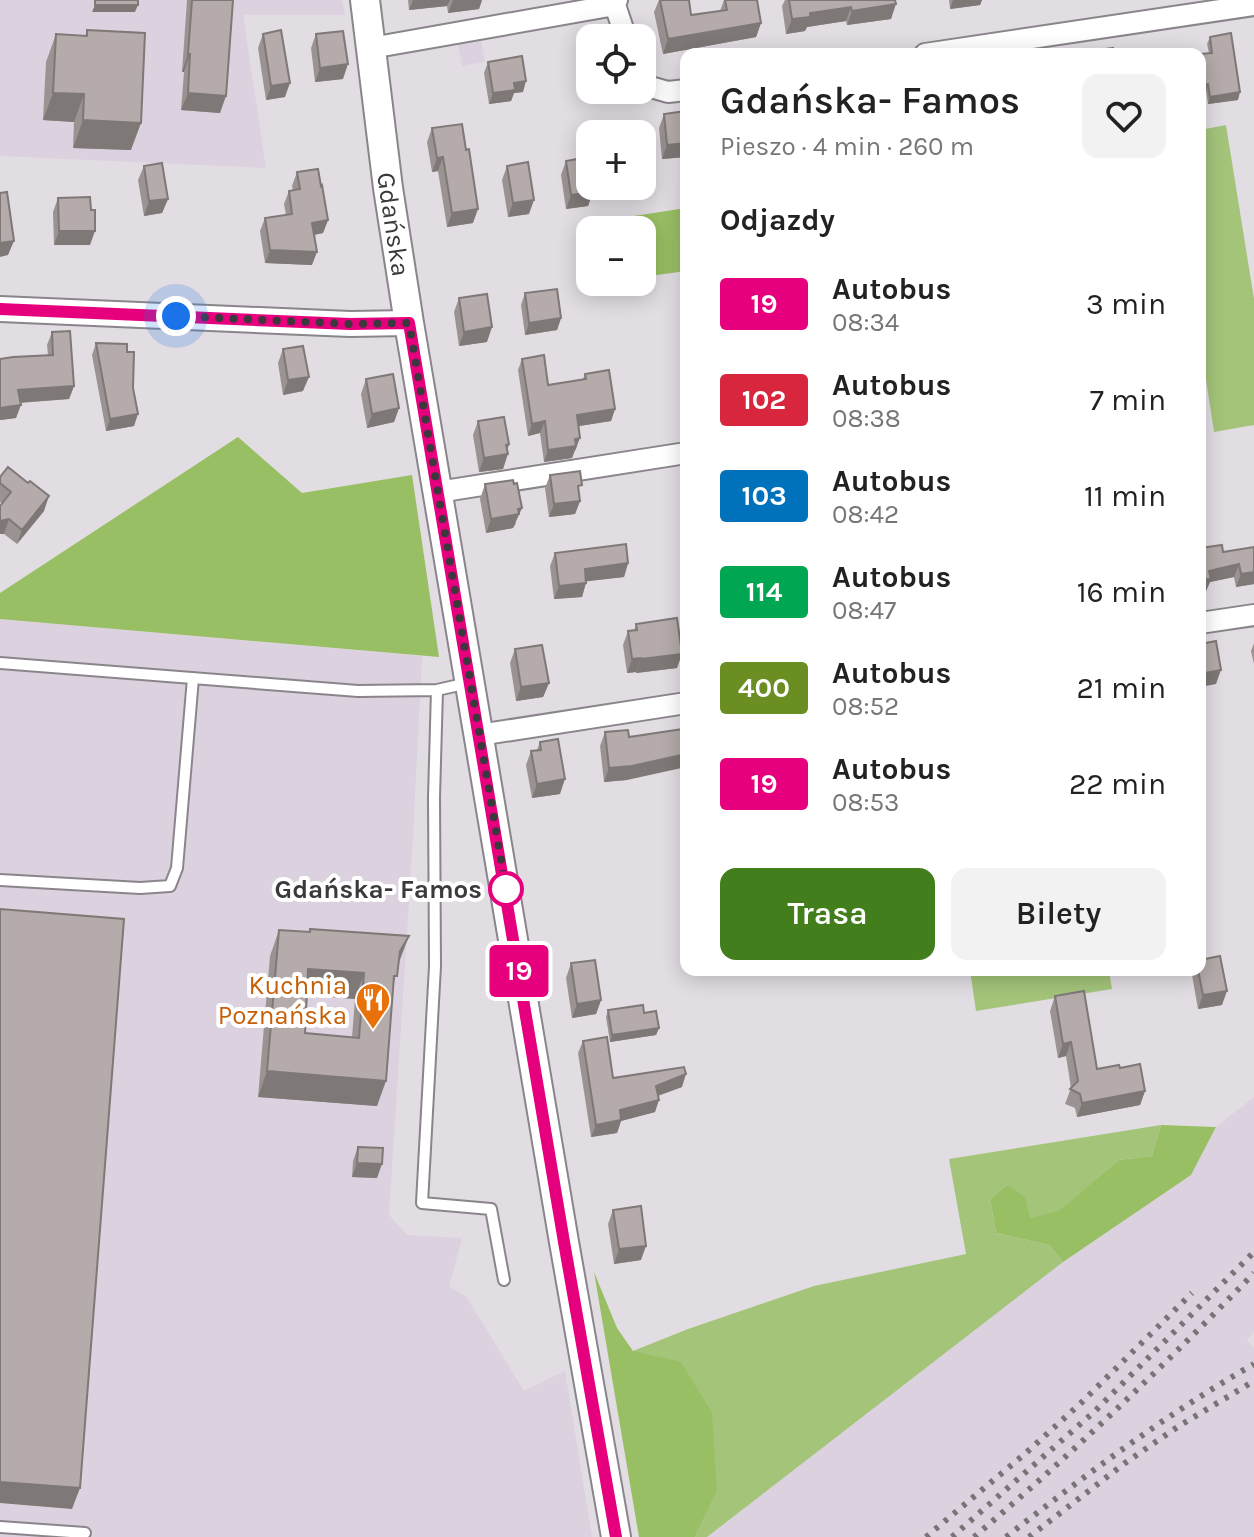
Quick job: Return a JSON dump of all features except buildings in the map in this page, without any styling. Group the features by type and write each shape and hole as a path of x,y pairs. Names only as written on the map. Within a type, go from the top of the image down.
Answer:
{"main road":[{"name":"Gdańska","path":"365,0 388,188 409,323 616,1537"}],"street":[{"path":"371,48 616,3 622,24"},
{"path":"965,48 1254,5"},
{"path":"656,89 680,91"},
{"path":"0,309 350,324 409,323"},
{"path":"438,492 680,454"},
{"path":"1206,622 1254,615"},
{"path":"479,735 680,704"}],"lane":[{"path":"0,663 358,691 437,690 470,683"},
{"path":"0,880 140,888 170,886 177,868 193,678"},
{"path":"437,690 435,966 422,1203 491,1209 504,1280"},
{"path":"0,1527 85,1533"}],"shaded area":[{"path":"0,0 342,0 345,15 243,15 266,168 0,156"},
{"path":"481,41 485,62 462,66 458,44"},
{"path":"0,619 422,656 389,1215 407,1235 462,1238 449,1287 466,1296 524,1391 565,1371 592,1537 0,1537"},
{"path":"1254,1097 1254,1331 1247,1340 1254,1348 1254,1537 707,1537 1063,1262 1191,1175 1216,1127"}],"green space":[{"path":"1226,125 1254,299 1254,425 1214,432 1206,379 1206,129"},
{"path":"680,209 680,272 656,275 656,216 634,216"},
{"path":"238,437 302,493 412,475 439,657 0,619 0,593"},
{"path":"971,976 1110,976 1112,989 976,1011"},
{"path":"1161,1125 1152,1156 1119,1160 1059,1212 1030,1218 1007,1185 990,1199 996,1233 1049,1245 1063,1262 707,1537 695,1537 717,1492 633,1351 814,1286 966,1254 949,1159"},
{"path":"1161,1125 1216,1127 1191,1175 1063,1262 1049,1245 996,1233 990,1199 1007,1185 1025,1197 1030,1218 1059,1211 1119,1160 1152,1156"},
{"path":"594,1272 617,1328 633,1351 681,1362 712,1413 717,1492 695,1537 639,1537"}],"railway":[{"path":"952,1537 1094,1412 1254,1252"},
{"path":"974,1537 1047,1474 1254,1273"},
{"path":"926,1537 1082,1402 1192,1293"},
{"path":"1006,1537 1127,1446 1254,1364"},
{"path":"1029,1537 1125,1463 1254,1381"}],"bus line":[{"name":"19","path":"0,309 350,324 409,323 616,1537"}],"place":[{"name":"Gdańska- Famos","path":"506,889"},
{"name":"Kuchnia Poznańska","path":"373,1031"}],"route":[{"path":"176,316 350,324 409,323 506,889"}]}
